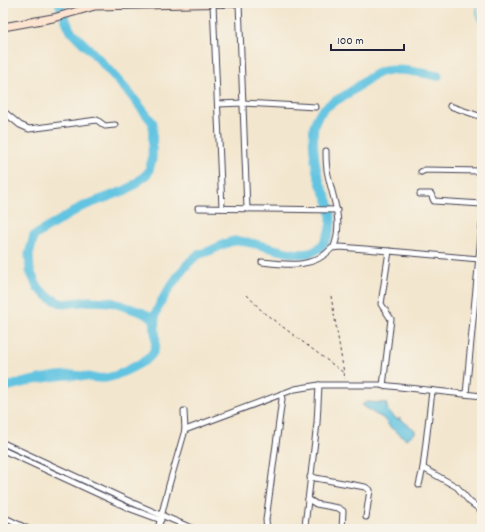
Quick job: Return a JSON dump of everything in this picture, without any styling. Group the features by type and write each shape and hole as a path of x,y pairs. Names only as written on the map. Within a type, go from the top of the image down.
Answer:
{"street":[{"path":"3,27 53,18 95,6 239,3 247,209"},
{"path":"213,4 222,208"},
{"path":"218,104 243,103 316,107"},
{"path":"450,106 482,117"},
{"path":"3,111 20,125 29,129 97,120 105,126 115,125"},
{"path":"326,151 327,170 339,218 337,238 334,248"},
{"path":"421,172 425,170 482,171"},
{"path":"420,194 431,194 434,201 482,204"},
{"path":"198,208 337,210"},
{"path":"466,394 482,225"},
{"path":"262,262 296,265 316,261 332,248 356,248 480,258"},
{"path":"383,386 391,319 381,304 389,251"},
{"path":"185,430 281,394 319,384 383,386 482,396"},
{"path":"305,526 317,423 319,384"},
{"path":"419,484 424,468 432,391"},
{"path":"267,529 266,520 282,399 281,394"},
{"path":"158,529 185,430 184,411"},
{"path":"3,443 161,517"},
{"path":"3,450 130,509 161,517 194,529"},
{"path":"424,468 457,487 470,502 482,510"},
{"path":"310,477 365,487 370,490 366,517"},
{"path":"308,499 316,504 338,508 343,511 342,529"},
{"path":"3,516 28,529"}],"path":[{"path":"247,295 262,312 344,373"},
{"path":"331,296 346,386"}],"water":[{"path":"366,402 386,403 388,411 398,420 399,418 415,430 415,433 406,439 390,427 383,418 362,405"}],"waterway":[{"path":"59,3 70,30 97,57 130,94 153,123 152,160 148,173 134,185 126,190 81,207 34,236 29,254 30,271 38,288 50,298 63,304 89,301 111,302 141,312 155,319"},
{"path":"477,3 477,14 482,28"},
{"path":"3,388 61,376 74,375 106,378 121,373 146,360 151,355 156,345 154,322 161,302 181,272 194,258 200,254 234,241 244,241 290,253 301,254 311,252 319,248 326,239 331,222 329,204 320,182 313,143 314,128 319,115 330,104 371,77 384,71 399,70 438,76"}]}
